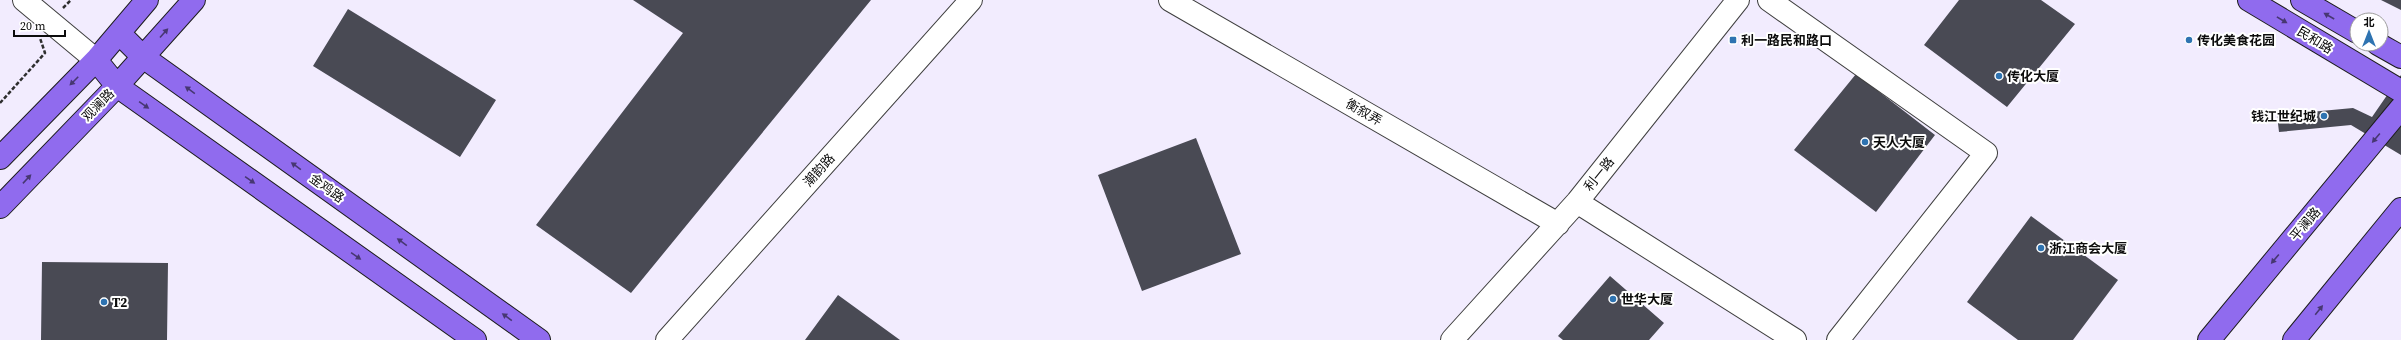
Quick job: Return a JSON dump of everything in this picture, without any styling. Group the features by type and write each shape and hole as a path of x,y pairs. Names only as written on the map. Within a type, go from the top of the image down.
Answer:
{"main road":[{"path":"0,158 96,60 147,0"},
{"name":"观澜路","path":"0,207 117,86 194,0"},
{"name":"民和路","path":"2249,0 2401,91"},
{"path":"2302,0 2349,27"},
{"name":"金鸡路","path":"119,33 143,57 539,340"},
{"path":"2389,51 2401,58"},
{"path":"96,60 117,86 475,340"},
{"name":"平澜路","path":"2209,340 2401,108"},
{"path":"2294,340 2401,209"}],"street":[{"name":"潮韵路","path":"667,340 970,0"},
{"name":"衡叙弄","path":"1170,0 1558,224"},
{"name":"利一路","path":"1452,340 1577,202 1738,0"},
{"path":"1769,0 1986,153 1838,340"},
{"path":"25,1 96,60"},
{"path":"1577,202 1795,340"}],"path":[{"path":"0,103 45,53 38,34 49,21"}],"building":[{"path":"633,0 871,0 631,293 536,225 683,33"},
{"name":"传化大厦","path":"1959,0 2041,0 2075,24 2007,107 1924,45"},
{"path":"2381,0 2401,0 2401,10"},
{"path":"348,9 496,100 460,157 313,66"},
{"name":"天人大厦","path":"1856,74 1935,135 1876,212 1794,150"},
{"name":"钱江世纪城","path":"2401,75 2401,155 2351,125 2279,132 2277,115 2353,108 2372,117"},
{"path":"1196,138 1241,254 1142,291 1098,175"},
{"name":"浙江商会大厦","path":"2031,216 2118,280 2073,340 2018,340 1967,302"},
{"name":"T2","path":"42,262 168,263 167,340 41,340"},
{"name":"世华大厦","path":"1610,276 1664,323 1649,340 1563,340 1558,336"},
{"path":"838,295 900,340 805,340"}],"place":[{"name":"利一路民和路口","path":"1733,40"},
{"name":"传化美食花园","path":"2189,40"},
{"name":"传化大厦","path":"1999,76"},
{"name":"钱江世纪城","path":"2324,116"},
{"name":"天人大厦","path":"1865,142"},
{"name":"浙江商会大厦","path":"2041,248"},
{"name":"世华大厦","path":"1613,299"},
{"name":"T2","path":"104,302"}]}
